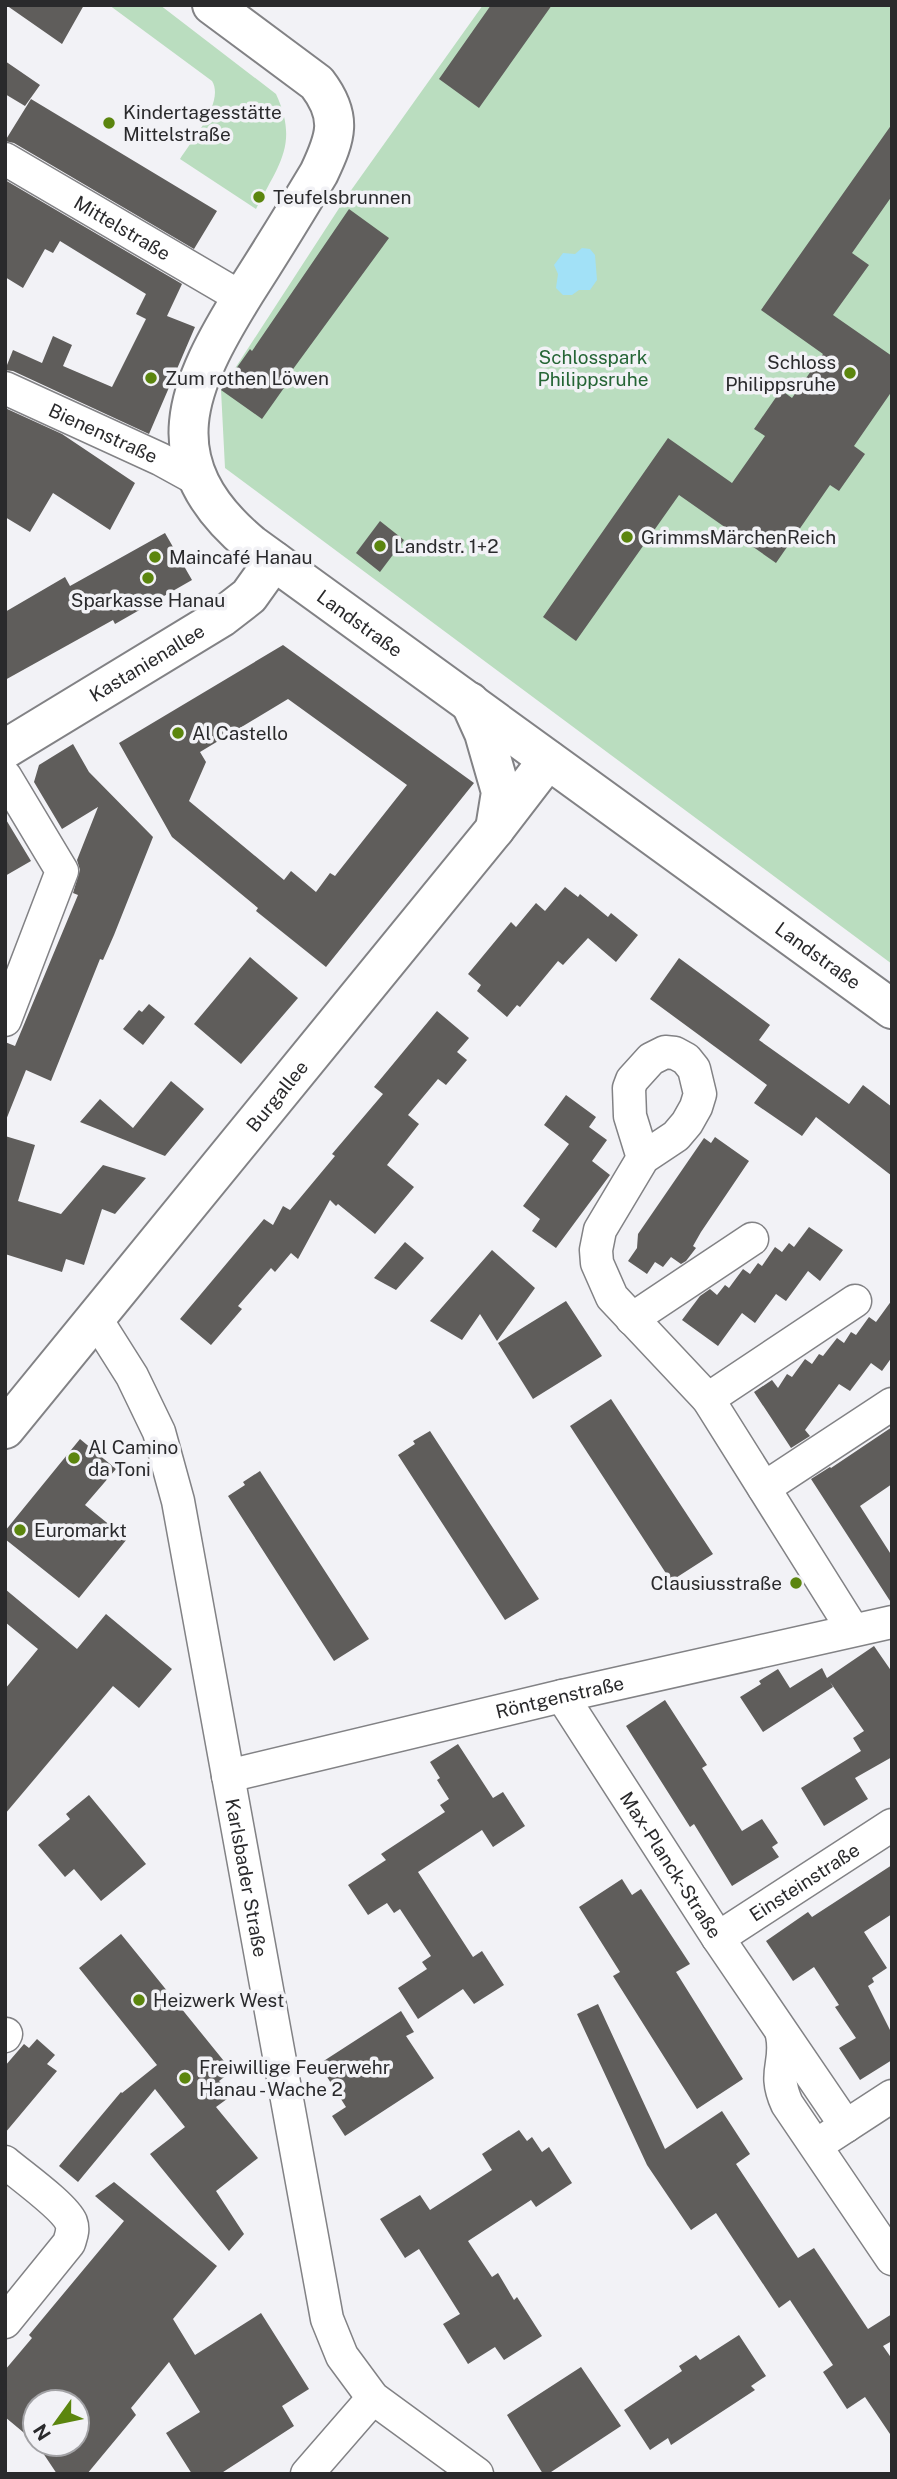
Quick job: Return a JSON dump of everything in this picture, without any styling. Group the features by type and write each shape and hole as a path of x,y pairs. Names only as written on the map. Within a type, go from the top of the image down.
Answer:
{"main road":[{"name":"Landstraße","path":"212,5 317,83 334,109 335,132 319,173 214,343 198,377 191,402 189,439 194,468 219,513 234,530 274,561 892,1009"},
{"name":"Kastanienallee","path":"5,749 222,617 249,596 274,561"},
{"path":"470,702 484,733 501,792 495,830"},
{"name":"Burgallee","path":"5,1429 495,830 548,760"}],"street":[{"name":"Mittelstraße","path":"5,159 242,298"},
{"name":"Bienenstraße","path":"5,388 160,459 200,481"},
{"path":"5,776 62,871 5,1020"},
{"path":"643,1158 600,1230 596,1250 604,1283 612,1297 708,1399 853,1630"},
{"path":"632,1319 752,1239"},
{"path":"708,1399 855,1301"},
{"name":"Karlsbader Straße","path":"96,1319 132,1376 159,1432 178,1501 324,2306 332,2335 342,2356 373,2398 477,2474"},
{"path":"764,1488 892,1404"},
{"name":"Röntgenstraße","path":"228,1776 562,1696 892,1622"},
{"name":"Max-Planck-Straße","path":"562,1696 782,2035 846,2126"},
{"name":"Einsteinstraße","path":"718,1938 892,1825"},
{"path":"782,2035 784,2043 779,2073 781,2091 892,2259"},
{"path":"816,2145 892,2096"},
{"path":"5,2162 63,2211 71,2222 73,2232 69,2243 5,2322"},
{"path":"307,2474 373,2398"}],"green space":[{"path":"109,5 160,5 276,94 283,111 286,140 278,166 256,209 180,159 211,110 215,90 212,81"},
{"name":"Schlosspark Philippsruhe","path":"483,5 892,5 892,964 225,468 221,390 347,196"}],"water":[{"path":"582,248 590,249 595,255 597,280 590,290 563,295 556,288 558,274 554,265 563,253 575,254"}],"building":[{"path":"6,5 84,5 62,44"},
{"path":"491,5 552,5 479,108 439,79"},
{"path":"5,61 40,85 25,106 5,94"},
{"path":"31,99 217,211 194,249 14,143 5,141"},
{"name":"Schloss Philippsruhe","path":"892,124 892,196 852,253 869,265 833,315 892,356 892,391 854,446 865,454 839,491 830,485 776,563 679,495 576,641 543,617 668,438 732,483 765,436 754,429 781,390 792,398 823,354 761,310"},
{"path":"5,180 182,284 167,316 195,327 149,434 13,371 5,370 13,350 42,363 53,336 72,345 63,366 112,387 146,319 136,314 146,294 60,241 53,253 45,249 23,288 5,277"},
{"path":"349,209 389,238 288,376 291,378 262,419 221,390 250,349 252,351"},
{"path":"5,408 62,434 135,483 110,530 53,493 30,532 5,517"},
{"name":"Landstr. 1+2","path":"380,521 404,540 380,572 356,553"},
{"path":"165,533 192,580 115,624 113,620 5,680 5,612 65,577 70,586"},
{"path":"283,645 474,783 326,967 256,911 258,908 172,837 119,743","holes":["288,699 407,785 335,876 330,873 316,892 291,871 284,880 189,801 206,762 200,752"]},
{"path":"73,744 89,772 153,837 51,1081 26,1070 6,1120 5,1042 15,1046 78,895 73,893 80,870 77,860 98,807 62,829 34,782 39,765"},
{"path":"5,818 31,861 5,876"},
{"path":"565,887 578,897 580,894 608,917 611,913 638,935 616,962 588,938 563,965 558,961 520,1007 517,1005 507,1017 477,991 481,985 468,974 511,922 516,927 536,903 545,911"},
{"path":"250,957 298,998 241,1064 194,1024"},
{"path":"679,958 770,1025 759,1040 849,1104 863,1085 892,1107 892,1176 816,1117 802,1136 754,1103 767,1085 650,999"},
{"path":"149,1004 165,1017 143,1045 123,1029 139,1010 142,1012"},
{"path":"437,1011 469,1038 457,1052 467,1060 446,1085 438,1079 408,1115 419,1124 387,1165 414,1187 375,1234 330,1200 298,1259 291,1253 275,1272 271,1268 238,1306 242,1309 211,1345 180,1319 264,1219 273,1225 283,1206 290,1210 335,1156 332,1154 383,1094 374,1087"},
{"path":"171,1081 204,1109 165,1156 80,1122 100,1099 133,1128"},
{"path":"566,1095 596,1117 589,1127 607,1140 592,1161 610,1175 556,1248 532,1231 540,1219 523,1206 569,1144 544,1125"},
{"path":"5,1136 35,1145 18,1201 61,1214 103,1165 146,1178 115,1214 102,1209 84,1265 66,1259 62,1272 5,1254"},
{"path":"715,1137 749,1161 701,1232 693,1246 696,1248 686,1261 681,1264 671,1257 663,1267 655,1262 647,1274 628,1261 637,1248 638,1234 704,1138 711,1143"},
{"path":"809,1227 843,1250 820,1281 808,1271 786,1301 776,1294 755,1323 742,1313 718,1346 682,1320 700,1296 710,1289 717,1295 725,1285 729,1288 743,1269 750,1274 758,1263 762,1266 775,1247 782,1252 789,1243 794,1247"},
{"path":"405,1242 424,1258 396,1290 374,1278"},
{"path":"492,1250 535,1288 497,1341 480,1314 462,1340 430,1321"},
{"path":"892,1300 892,1357 882,1371 871,1363 850,1391 839,1384 805,1430 810,1436 791,1448 754,1392 772,1380 778,1388 787,1374 792,1377 805,1359 812,1364 819,1354 823,1356 837,1338 844,1343 851,1332 856,1335 869,1317 876,1322"},
{"path":"566,1301 602,1356 533,1399 498,1343"},
{"path":"611,1399 713,1554 671,1581 570,1426"},
{"path":"892,1427 892,1484 860,1506 892,1556 892,1604 811,1479"},
{"path":"430,1431 539,1599 505,1620 398,1455 415,1444 413,1441"},
{"path":"80,1439 116,1469 85,1505 127,1539 79,1598 5,1539 5,1531"},
{"path":"260,1471 369,1639 334,1661 228,1496"},
{"path":"5,1589 77,1649 106,1614 172,1669 139,1708 113,1686 5,1814 5,1689 38,1649 5,1622"},
{"path":"874,1646 892,1672 892,1757 855,1778 868,1799 824,1826 801,1788 861,1751 853,1738 864,1731 830,1682 833,1687 763,1732 740,1697 778,1669 790,1688 822,1668 827,1678"},
{"path":"665,1700 707,1765 702,1768 742,1831 762,1819 778,1843 772,1847 779,1857 732,1886 694,1824 690,1827 626,1726"},
{"path":"458,1744 493,1798 503,1792 525,1826 493,1847 482,1830 418,1872 473,1957 482,1951 504,1985 474,2004 463,1989 418,2019 398,1988 427,1969 422,1962 431,1956 400,1909 394,1913 387,1903 368,1915 348,1885 386,1860 381,1854 445,1812 440,1805 449,1799 430,1762"},
{"path":"89,1795 146,1864 101,1901 74,1869 65,1877 38,1845 70,1819 66,1814"},
{"path":"892,1865 892,1914 864,1932 887,1968 872,1978 874,1982 868,1986 892,2034 892,2060 860,2080 839,2048 856,2038 835,2007 839,2005 814,1967 793,1981 766,1941 808,1912 812,1917"},
{"path":"622,1879 632,1895 641,1889 690,1964 676,1972 743,2079 697,2109 613,1976 620,1972 579,1907"},
{"path":"121,1934 232,2071 219,2081 231,2096 216,2107 258,2158 216,2191 244,2234 229,2251 150,2154 185,2127 155,2089 78,2182 59,2166 121,2092 157,2065 79,1968"},
{"path":"598,2004 665,2149 722,2111 750,2154 736,2164 798,2258 814,2248 868,2329 892,2314 892,2341 883,2346 892,2359 892,2437 865,2397 847,2409 823,2372 833,2365 790,2300 779,2308 716,2213 691,2230 647,2165 577,2014"},
{"path":"401,2011 414,2032 406,2036 434,2078 345,2136 332,2116 346,2107 319,2064"},
{"path":"37,2039 55,2055 47,2064 57,2071 5,2133 5,2066 24,2044 29,2048"},
{"path":"519,2130 527,2141 532,2137 542,2152 549,2147 572,2183 536,2207 531,2200 468,2241 492,2277 498,2273 514,2300 517,2297 542,2336 504,2360 495,2347 468,2364 443,2324 460,2314 419,2249 405,2258 380,2219 420,2195 430,2210 492,2170 482,2154"},
{"path":"114,2182 217,2266 173,2319 195,2355 261,2313 309,2389 282,2406 294,2426 220,2474 192,2474 166,2433 200,2412 169,2362 131,2408 136,2415 87,2474 57,2474 46,2458 91,2458 91,2388 21,2388 21,2430 5,2417 5,2370 32,2338 29,2335 124,2221 95,2196"},
{"path":"739,2335 766,2376 751,2386 755,2390 671,2445 668,2438 650,2450 624,2410 682,2371 679,2366 696,2355 700,2360"},
{"path":"581,2367 621,2426 548,2474 543,2474 507,2415"}],"place":[{"name":"Kindertagesstätte Mittelstraße","path":"109,123"},
{"name":"Teufelsbrunnen","path":"259,197"},
{"name":"Schloss Philippsruhe","path":"850,373"},
{"name":"Zum rothen Löwen","path":"151,378"},
{"name":"GrimmsMärchenReich","path":"627,537"},
{"name":"Landstr. 1+2","path":"380,546"},
{"name":"Maincafé Hanau","path":"155,557"},
{"name":"Sparkasse Hanau","path":"148,578"},
{"name":"Al Castello","path":"178,733"},
{"name":"Al Camino da Toni","path":"74,1458"},
{"name":"Euromarkt","path":"20,1530"},
{"name":"Clausiusstraße","path":"796,1583"},
{"name":"Heizwerk West","path":"139,2000"},
{"name":"Freiwillige Feuerwehr Hanau - Wache 2","path":"185,2078"}]}
